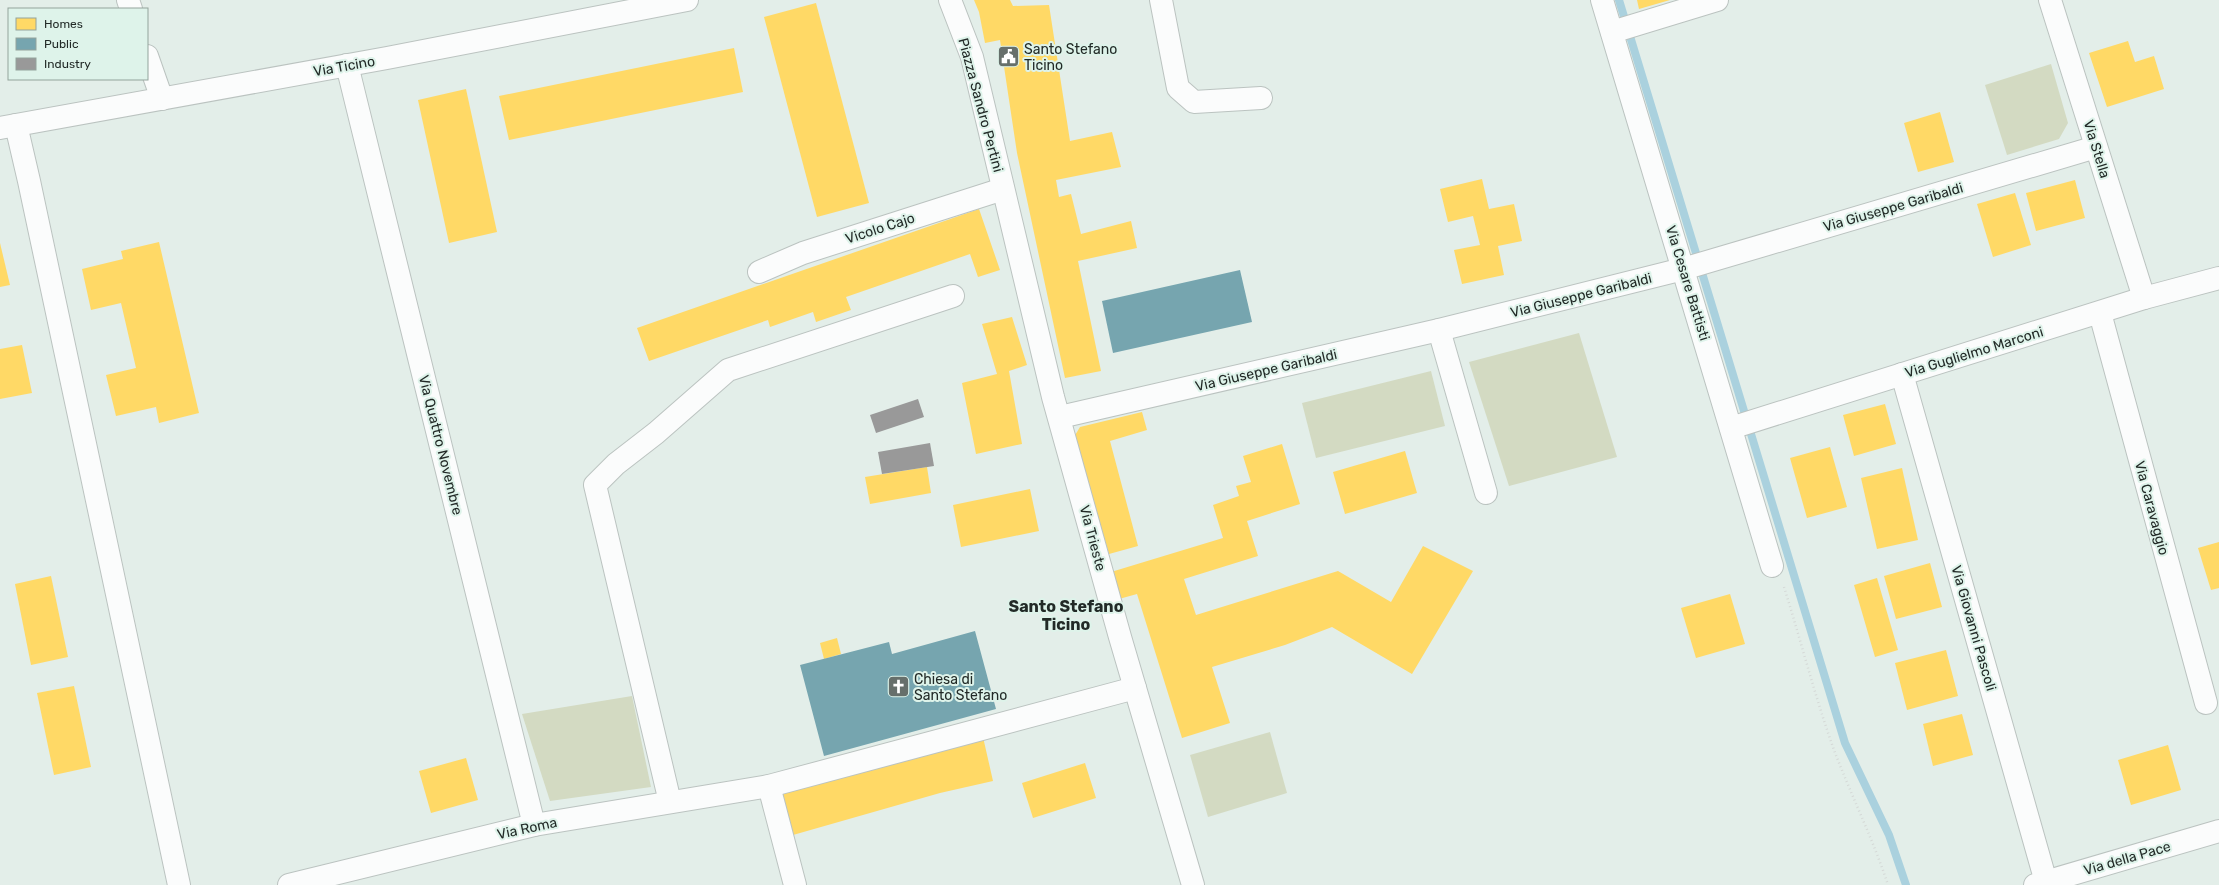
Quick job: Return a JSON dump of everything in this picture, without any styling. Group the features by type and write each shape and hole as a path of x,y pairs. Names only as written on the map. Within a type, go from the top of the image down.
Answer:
{"street":[{"name":"Via Ticino","path":"8,127 347,65 638,5 687,0"},
{"name":"Piazza Sandro Pertini","path":"950,0 972,57 1003,189"},
{"path":"1161,0 1178,88 1194,102 1260,98"},
{"name":"Via Cesare Battisti","path":"1602,0 1614,31 1694,266 1733,427 1772,566"},
{"path":"1614,31 1718,0"},
{"name":"Via Stella","path":"2050,0 2144,298"},
{"path":"148,59 162,99"},
{"name":"Via Quattro Novembre","path":"347,65 534,825"},
{"path":"8,127 29,181 179,885"},
{"name":"Via Giuseppe Garibaldi","path":"1060,417 1439,330 1694,266 2096,146"},
{"name":"Vicolo Cajo","path":"759,272 803,253 1003,189"},
{"name":"Via Trieste","path":"1003,189 1060,417 1135,688 1193,885"},
{"name":"Via Guglielmo Marconi","path":"1733,427 2144,298 2219,278"},
{"path":"670,802 596,485 616,464 656,433 728,370 953,296"},
{"name":"Via Caravaggio","path":"2100,313 2206,703"},
{"path":"1439,330 1486,494"},
{"name":"Via Giovanni Pascoli","path":"1902,374 2040,884"},
{"name":"Via Roma","path":"289,885 534,825 769,786 1135,688"},
{"path":"769,786 795,885"},
{"name":"Via della Pace","path":"2040,884 2219,831"}],"path":[{"path":"1772,566 1781,577 1834,748 1854,803 1879,858 1888,885"}],"green space":[{"path":"2051,64 2068,123 2059,139 2007,155 1985,85"},
{"path":"1579,333 1617,457 1509,486 1469,362"},
{"path":"1431,371 1445,426 1316,458 1302,403"},
{"path":"632,696 651,787 550,801 522,714"},
{"path":"1270,732 1287,793 1208,817 1190,755"}],"building: Homes":[{"path":"974,0 1010,0 1013,6 1049,5 1070,141 1112,132 1121,167 1056,180 1059,197 1071,194 1081,234 1131,221 1137,248 1078,261 1101,371 1065,378 1017,153 1000,40 985,43 979,12"},
{"path":"1637,0 1670,0 1639,9"},
{"path":"816,3 869,203 817,217 764,17"},
{"path":"2128,41 2135,62 2154,56 2164,89 2107,107 2089,53"},
{"path":"734,48 743,92 509,140 499,96"},
{"path":"466,89 497,232 449,243 418,100"},
{"path":"1940,112 1954,162 1918,172 1904,123"},
{"path":"1482,179 1489,209 1514,204 1522,241 1498,246 1504,275 1462,284 1454,250 1480,245 1473,216 1448,222 1440,189"},
{"path":"2075,180 2085,218 2036,231 2026,193"},
{"path":"2015,193 2031,245 1993,257 1977,204"},
{"path":"979,209 1000,270 978,277 970,254 846,297 851,310 816,322 813,312 770,327 768,320 649,361 637,328"},
{"path":"159,242 199,413 159,423 156,407 116,416 106,375 136,368 121,303 91,310 82,269 123,259 121,251"},
{"path":"0,243 10,285 0,287"},
{"path":"1012,317 1027,365 1009,371 1022,444 976,454 962,383 997,374 982,324"},
{"path":"22,345 32,393 0,399 0,349"},
{"path":"1885,404 1896,444 1854,456 1843,415"},
{"path":"1142,412 1147,430 1110,441 1138,546 1109,554 1074,437 1080,427"},
{"path":"1282,444 1300,504 1247,521 1258,556 1184,579 1196,615 1338,571 1391,602 1423,546 1473,571 1412,674 1332,627 1285,645 1212,667 1230,723 1182,738 1137,594 1119,599 1111,572 1223,538 1213,505 1239,496 1236,486 1251,482 1243,456"},
{"path":"1830,447 1847,507 1807,518 1790,458"},
{"path":"1405,451 1417,493 1345,514 1333,472"},
{"path":"927,467 931,493 870,504 865,477"},
{"path":"1902,468 1918,540 1877,549 1861,478"},
{"path":"1030,489 1039,531 961,547 953,505"},
{"path":"2219,542 2219,588 2211,590 2198,548"},
{"path":"1930,563 1942,607 1896,619 1884,576"},
{"path":"51,576 68,657 31,665 15,584"},
{"path":"1877,578 1898,650 1875,657 1854,585"},
{"path":"1730,594 1745,644 1696,658 1681,608"},
{"path":"837,638 841,654 824,659 820,643"},
{"path":"1946,650 1958,696 1907,710 1895,663"},
{"path":"74,686 91,767 54,775 37,693"},
{"path":"1962,714 1973,755 1933,766 1923,724"},
{"path":"983,737 993,781 940,793 793,835 779,794"},
{"path":"2168,745 2181,790 2131,805 2118,760"},
{"path":"466,758 478,800 431,813 419,771"},
{"path":"1085,763 1096,798 1033,818 1022,783"}],"building: Public":[{"path":"1240,270 1252,322 1113,353 1102,301"},
{"name":"Chiesa di Santo Stefano","path":"975,631 996,709 824,756 800,665 889,642 892,654"}],"building: Industry":[{"path":"918,399 924,417 876,433 870,415"},
{"path":"930,443 934,466 882,474 878,452"}],"waterway":[{"path":"1619,0 1845,743 1889,835 1906,885"}],"place":[{"name":"Santo Stefano Ticino","path":"1009,57"},
{"name":"Chiesa di Santo Stefano","path":"898,687"}],"district":[{"name":"Santo Stefano Ticino","path":"1066,615"}]}
